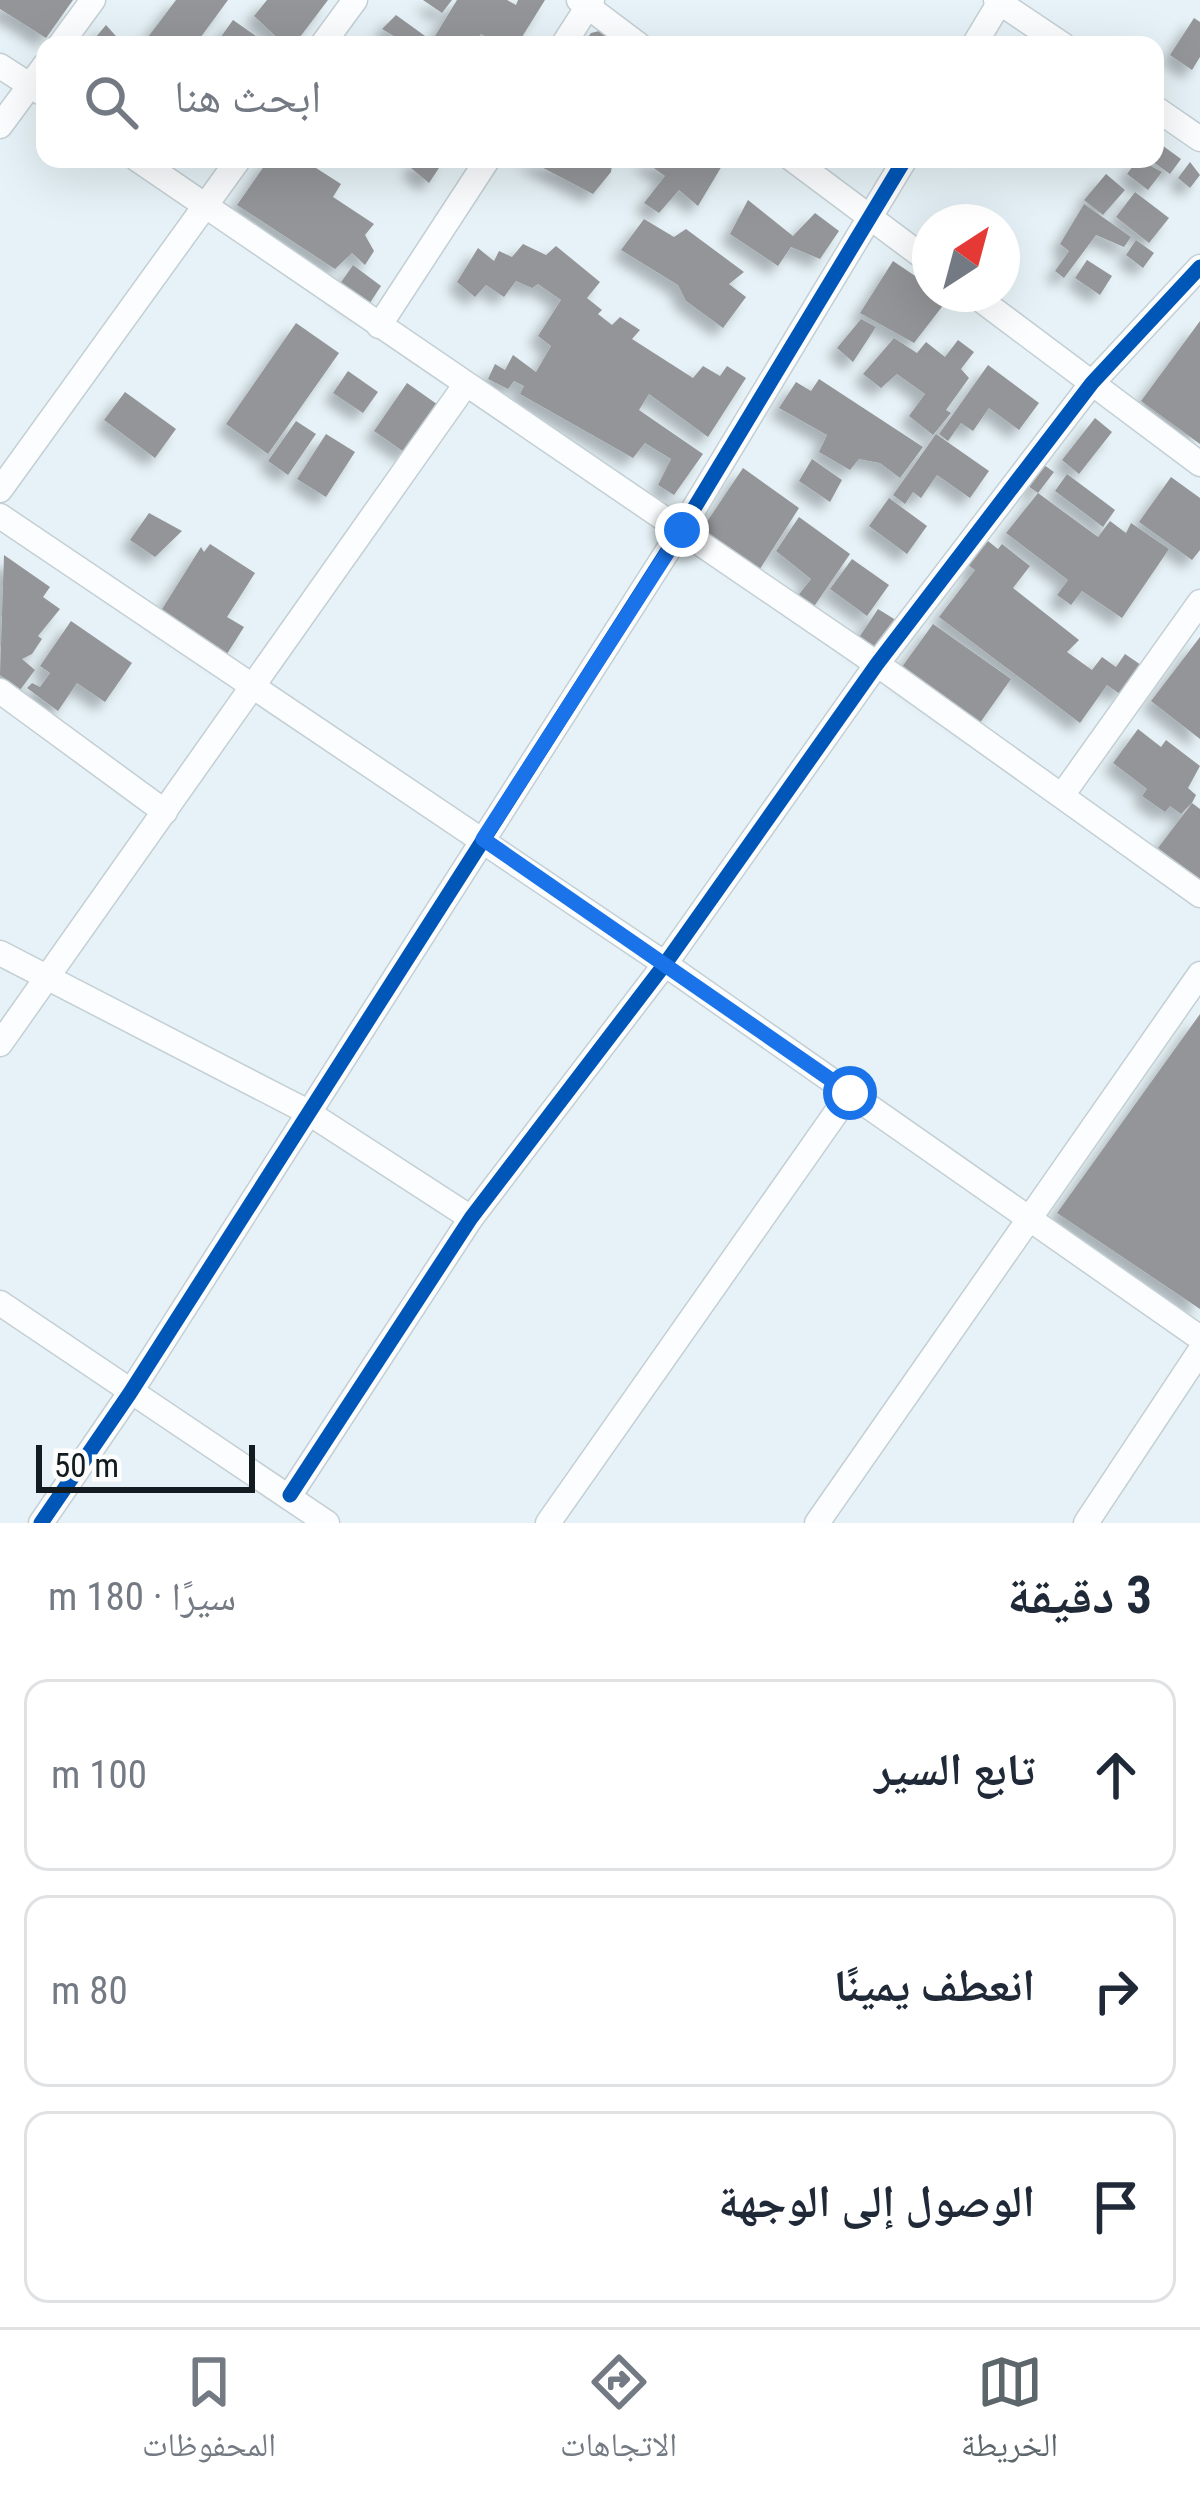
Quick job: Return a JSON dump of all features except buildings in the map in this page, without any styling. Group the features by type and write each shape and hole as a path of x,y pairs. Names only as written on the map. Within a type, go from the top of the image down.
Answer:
{"street":[{"path":"67,36 93,0"},
{"path":"329,36 355,0"},
{"path":"979,36 999,1 1050,36"},
{"path":"568,36 586,2 628,36"},
{"path":"0,66 36,80"},
{"path":"0,126 36,86"},
{"path":"1164,114 1200,139"},
{"path":"150,168 878,664 1200,895"},
{"path":"0,490 232,168"},
{"path":"380,326 482,168"},
{"path":"803,168 912,249"},
{"path":"41,1523 130,1394 306,1111 682,530 900,168"},
{"path":"290,1496 470,1218 665,964 878,664 1092,383 1200,267"},
{"path":"997,312 1200,464"},
{"path":"0,1044 466,384"},
{"path":"0,516 483,839 1200,1338"},
{"path":"1063,794 1200,602"},
{"path":"0,691 165,812"},
{"path":"0,953 306,1111 470,1218"},
{"path":"817,1523 1200,974"},
{"path":"548,1523 850,1093"},
{"path":"0,1303 327,1523"},
{"path":"1086,1523 1200,1351"}],"cycle path":[{"path":"41,1523 130,1393 681,530 900,168"},
{"path":"290,1495 471,1218 665,964 877,664 1092,383 1200,267"}],"route":[{"path":"682,530 483,839 850,1093"}]}
